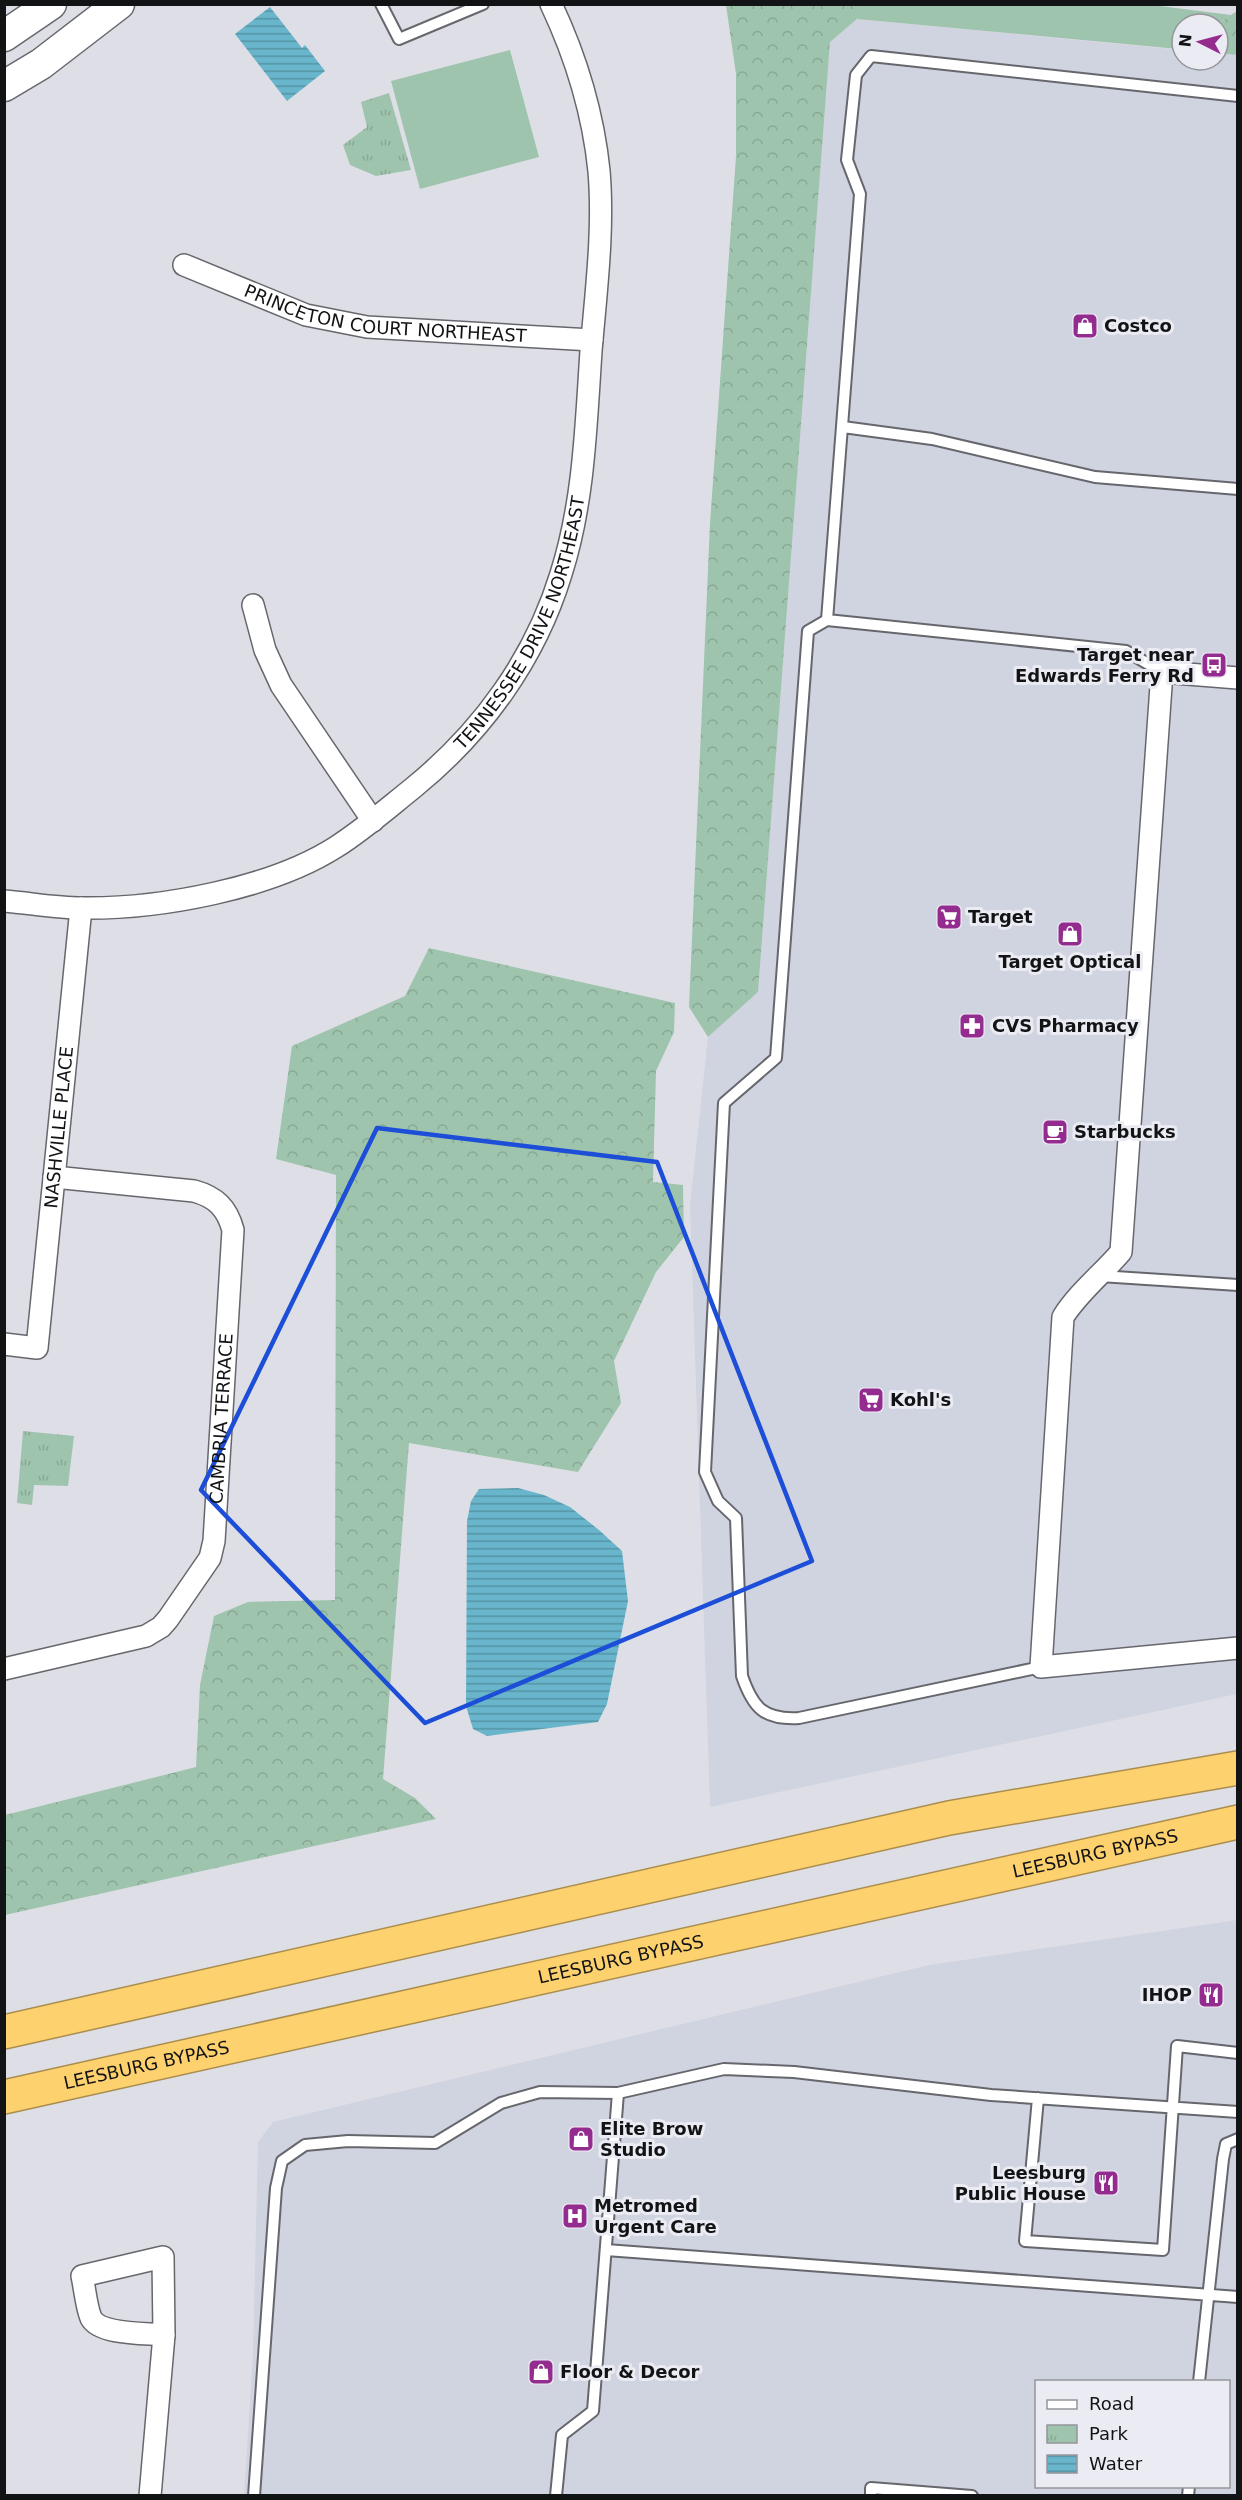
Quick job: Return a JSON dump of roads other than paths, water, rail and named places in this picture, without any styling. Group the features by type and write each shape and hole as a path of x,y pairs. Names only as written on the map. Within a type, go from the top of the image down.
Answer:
{"highway":[{"path":"4,2032 949,1818 1238,1768"},
{"name":"LEESBURG BYPASS","path":"4,2097 1238,1822"}],"main road":[{"path":"4,36 51,4"},
{"path":"4,86 42,64 119,4"}],"street":[{"name":"TENNESSEE DRIVE NORTHEAST","path":"4,901 81,908 186,899 286,871 334,848 373,821 430,774 470,734 524,661 545,617 561,575 574,526 582,472 600,226 599,172 592,125 582,81 565,34 550,4"},
{"name":"PRINCETON COURT NORTHEAST","path":"184,265 306,315 367,327 592,340"},
{"path":"254,605 265,650 281,685 373,821"},
{"path":"1238,678 1162,672 1121,1252 1072,1302 1063,1317 1041,1667 1238,1648"},
{"name":"NASHVILLE PLACE","path":"4,1344 37,1348 81,908"},
{"name":"CAMBRIA TERRACE","path":"4,1669 146,1636 161,1627 210,1558 214,1541 233,1230 229,1216 220,1204 208,1195 194,1191 54,1177"},
{"path":"150,2496 164,2335 163,2257 82,2276 92,2319 98,2326 108,2330 164,2335"}],"lane":[{"path":"381,4 399,39 458,9 483,4"},
{"path":"827,620 860,194 847,160 855,75 871,56 1238,96"},
{"path":"843,427 932,439 1095,477 1238,489"},
{"path":"1041,1667 799,1718 782,1719 762,1712 749,1697 742,1676 736,1518 718,1501 705,1472 724,1103 777,1058 808,632 827,620 1126,651 1162,672"},
{"path":"1100,1276 1238,1285"},
{"path":"1038,2098 1025,2241 1163,2250 1177,2046 1238,2053"},
{"path":"254,2496 276,2188 282,2161 305,2145 348,2141 435,2143 501,2103 540,2092 618,2093 724,2069 794,2072 991,2095 1238,2112"},
{"path":"556,2496 562,2435 593,2411 618,2093"},
{"path":"1199,2380 1224,2152 1226,2144 1238,2139"},
{"path":"606,2250 1238,2297"},
{"path":"871,2496 871,2488 972,2496"}],"water":[{"path":"270,7 302,48 305,45 325,71 287,101 235,34"},
{"path":"518,1488 544,1495 570,1507 622,1551 628,1601 607,1704 598,1722 487,1736 473,1729 466,1706 467,1521 471,1501 479,1489"}],"place":[{"name":"Costco","path":"1085,326"},
{"name":"Target near Edwards Ferry Rd","path":"1214,665"},
{"name":"Target","path":"949,917"},
{"name":"Target Optical","path":"1070,934"},
{"name":"CVS Pharmacy","path":"972,1026"},
{"name":"Starbucks","path":"1055,1132"},
{"name":"Kohl's","path":"871,1400"},
{"name":"IHOP","path":"1211,1995"},
{"name":"Elite Brow Studio","path":"581,2139"},
{"name":"Leesburg Public House","path":"1106,2183"},
{"name":"Metromed Urgent Care","path":"575,2216"},
{"name":"Floor & Decor","path":"541,2372"}]}
